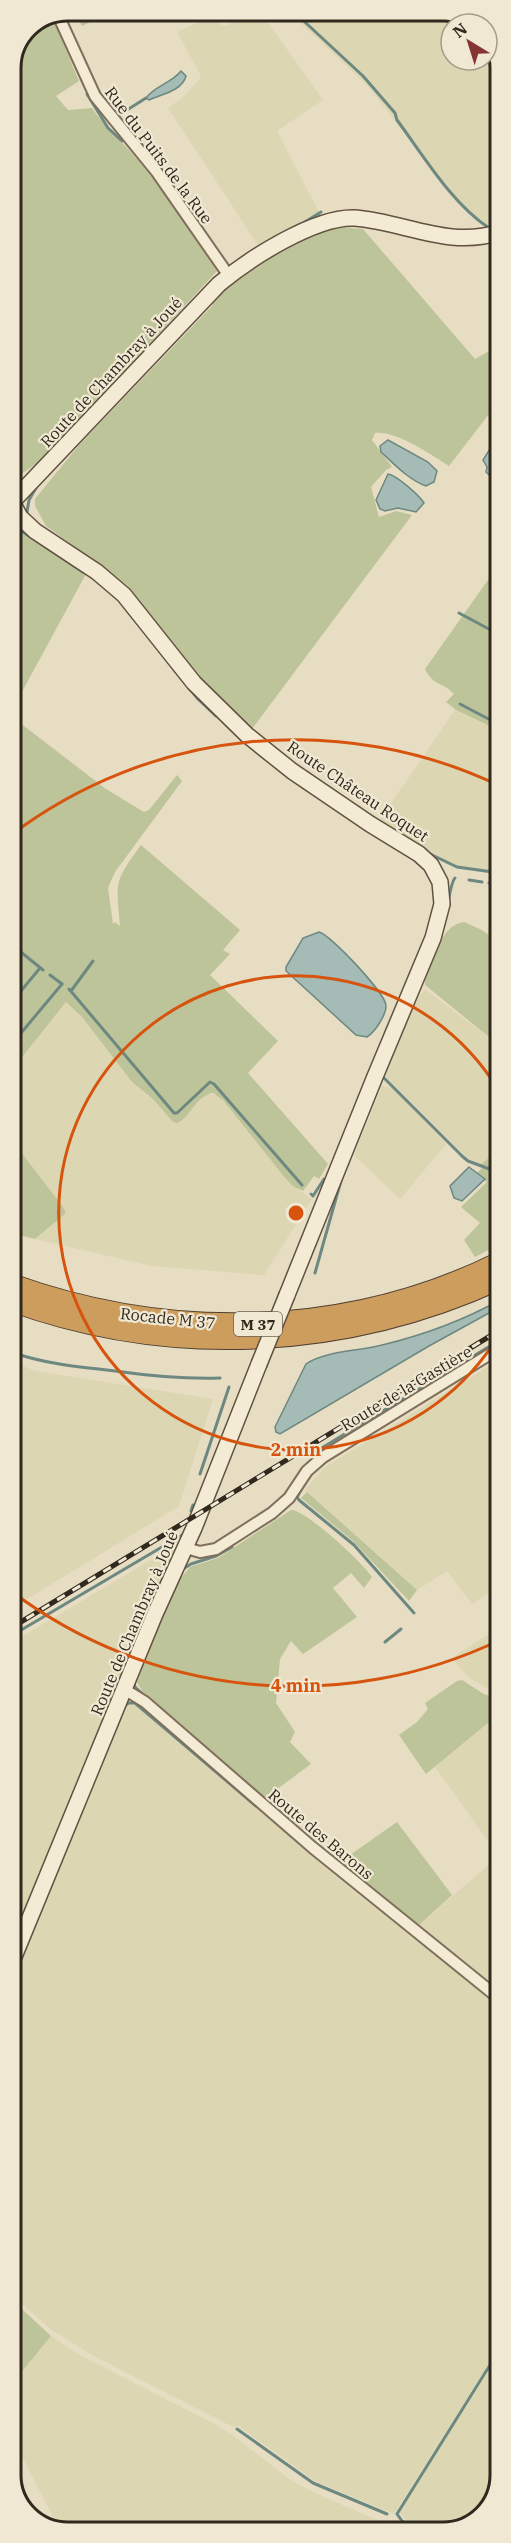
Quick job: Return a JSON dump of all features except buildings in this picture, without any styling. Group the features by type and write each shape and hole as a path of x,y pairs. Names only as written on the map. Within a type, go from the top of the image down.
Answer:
{"highway":[{"name":"Rocade M 37","path":"21,1287 68,1302 133,1316 190,1323 247,1324 304,1320 379,1306 442,1287 490,1266"},
{"name":"Rocade M 37","path":"21,1303 74,1320 130,1332 189,1338 247,1340 306,1335 374,1323 439,1304 490,1283"}],"street":[{"name":"Rue du Puits de la Rue","path":"61,22 95,96 156,171 229,276"},
{"name":"Route de Chambray à Joué","path":"21,491 210,293 229,276 292,237 330,220 354,218 451,238 467,239 490,233"},
{"name":"Route Château Roquet","path":"21,518 35,531 97,572 124,595 194,683 247,735 329,797 419,854 431,865 440,882 442,904 433,938 287,1295"},
{"name":"Route de Chambray à Joué","path":"21,1940 164,1593 186,1548 287,1295"},
{"name":"Route de la Gastière","path":"186,1548 195,1552 208,1552 226,1544 282,1505 307,1471 323,1457 490,1354"},
{"name":"Route des Barons","path":"124,1689 145,1702 312,1847 490,1991"}],"shaded area":[{"path":"202,21 217,21 221,25 227,26 233,21 267,21 323,100 277,131 324,222 260,248 168,108 183,97 200,79 200,74 177,32"},
{"path":"299,21 439,21 439,72 490,72 490,228 475,220 453,196 368,86"},
{"path":"455,710 490,726 490,873 455,868 434,857 419,854 375,827"},
{"path":"425,989 490,1038 490,1157 480,1165 466,1157 385,1076 391,1056 416,1001"},
{"path":"66,1002 82,1017 132,1082 153,1099 173,1122 207,1094 219,1095 285,1178 312,1199 264,1275 152,1266 35,1239 66,1213 21,1152 21,1058"},
{"path":"382,1086 392,1087 446,1144 400,1199 354,1155"},
{"path":"21,1365 35,1371 213,1399 179,1506 21,1603"},
{"path":"490,1365 490,1592 472,1604 447,1571 417,1590 305,1490 324,1468"},
{"path":"176,1547 21,1922 21,1637"},
{"path":"490,1633 490,1690 468,1677 452,1658"},
{"path":"134,1703 336,1877 490,1999 490,2362 394,2514 315,2481 237,2425 235,2428 92,2355 52,2330 21,2303 21,1964 125,1708"},
{"path":"490,1721 490,1843 435,1767"},
{"path":"490,1864 490,1981 419,1925"},
{"path":"51,2336 81,2356 215,2424 292,2481 380,2522 65,2522 55,2520 21,2454 21,2373"},
{"path":"490,2370 490,2475 484,2499 467,2516 449,2522 410,2522 399,2511"}],"green space":[{"path":"79,21 93,21 82,26"},
{"path":"55,23 79,81 56,96 68,110 92,108 157,185 217,271 42,460 21,474 21,68 29,42 42,29"},
{"path":"334,227 363,229 475,359 490,351 490,414 449,466 403,439 393,435 375,433 372,440 392,467 386,470 371,487 379,517 396,511 412,515 252,729 199,679 127,585 46,526 35,506 35,499 79,445 213,305 209,302 252,268"},
{"path":"21,531 86,574 21,694"},
{"path":"490,577 490,726 456,710 446,702 454,694 435,682 425,669"},
{"path":"21,724 106,789 144,812 149,810 177,775 182,781 115,872 108,888 113,924 115,922 120,926 118,890 121,875 141,845 240,930 223,950 230,954 210,975 278,1041 248,1073 328,1164 319,1179 314,1176 303,1191 294,1187 223,1100 213,1093 203,1097 178,1123 173,1122 153,1099 132,1082 82,1017 66,1002 21,1058"},
{"path":"464,922 490,936 490,1038 425,985 443,936 456,925"},
{"path":"21,1152 66,1213 35,1239 21,1236"},
{"path":"490,1157 490,1249 475,1257 464,1240 480,1223 461,1207 487,1182 475,1175 483,1167 480,1165"},
{"path":"307,1492 417,1590 409,1601 353,1541 301,1498"},
{"path":"291,1510 298,1512 320,1527 346,1549 372,1577 364,1588 351,1573 333,1588 357,1617 303,1654 291,1641 280,1659 276,1703 295,1732 290,1742 311,1764 265,1798 142,1691 137,1682 177,1583 190,1567 218,1558"},
{"path":"462,1680 490,1696 490,1721 426,1774 399,1735 417,1722 428,1709 425,1703"},
{"path":"397,1822 452,1895 419,1925 340,1862"},
{"path":"21,2308 51,2336 21,2373"}],"water":[{"path":"181,71 186,76 180,85 149,100 146,98 154,90 173,79"},
{"path":"388,440 428,462 437,471 434,482 426,486 396,466 381,452 380,446"},
{"path":"490,449 490,476 486,472 487,467 483,460"},
{"path":"388,474 407,486 424,503 416,512 398,508 385,511 380,509 376,500"},
{"path":"319,932 345,953 384,1000 386,1006 384,1014 377,1027 367,1037 356,1035 286,971 286,967 303,938"},
{"path":"469,1167 485,1179 462,1201 454,1198 450,1186"},
{"path":"490,1305 490,1312 280,1434 276,1432 275,1427 306,1364 322,1356 413,1337"}],"waterway":[{"path":"304,21 363,76 395,113 397,120 450,193 475,218 489,228"},
{"path":"87,94 108,128 122,141"},
{"path":"116,117 146,98"},
{"path":"300,225 321,212"},
{"path":"27,512 29,500 37,486"},
{"path":"21,531 83,572"},
{"path":"459,613 490,630"},
{"path":"173,668 198,699 216,716"},
{"path":"460,704 490,720"},
{"path":"428,853 457,867 490,872"},
{"path":"442,930 455,878"},
{"path":"469,880 482,882"},
{"path":"21,952 43,970"},
{"path":"71,991 93,961"},
{"path":"21,991 40,968"},
{"path":"50,975 62,984"},
{"path":"21,1033 62,984"},
{"path":"69,989 174,1113 177,1113 210,1082 214,1084 302,1185"},
{"path":"382,1076 462,1156 468,1161 490,1169"},
{"path":"315,1273 342,1177"},
{"path":"311,1194 313,1196 324,1179"},
{"path":"320,1449 490,1346"},
{"path":"21,1355 88,1368 168,1377 220,1378"},
{"path":"200,1474 229,1387"},
{"path":"305,1483 297,1497 299,1500 354,1545 414,1613"},
{"path":"191,1511 193,1505"},
{"path":"21,1630 184,1534"},
{"path":"183,1569 232,1547"},
{"path":"385,1642 401,1629"},
{"path":"134,1682 135,1687 146,1697"},
{"path":"124,1706 135,1703 256,1806"},
{"path":"404,2522 397,2514 490,2365"},
{"path":"237,2429 313,2483 387,2514"}],"railway":[{"path":"21,1622 490,1336"}]}
